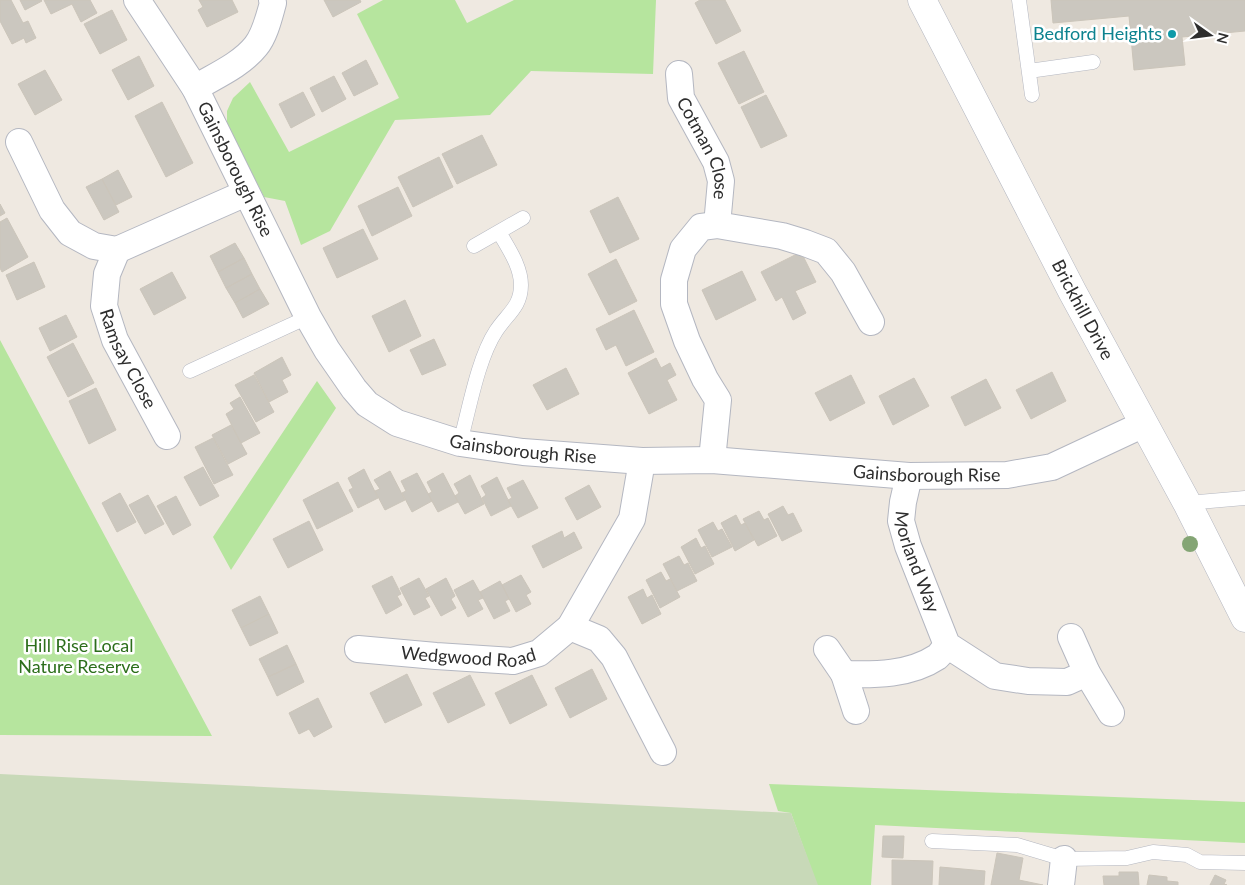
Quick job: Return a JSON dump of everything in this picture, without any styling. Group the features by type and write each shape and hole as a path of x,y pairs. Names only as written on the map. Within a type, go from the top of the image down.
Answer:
{"street":[{"name":"Gainsborough Rise","path":"137,0 195,88 308,317 327,350 354,390 367,404 397,423 460,443 523,452 642,460 712,460 909,476 1007,475 1052,467 1144,424"},
{"path":"195,88 236,64 256,46 266,26 273,3 272,0"},
{"name":"Brickhill Drive","path":"922,0 1072,290 1187,503 1245,618"},
{"name":"Cotman Close","path":"680,74 681,98 716,162 721,180 717,225"},
{"path":"19,142 52,210 70,233 94,246 117,250 246,193"},
{"name":"Cotman Close","path":"712,460 718,400 705,379 687,341 674,304 674,280 683,250 700,227 717,225 782,236 826,251 843,272 871,322"},
{"name":"Ramsay Close","path":"117,250 107,274 104,306 115,340 167,436"},
{"name":"Wedgwood Road","path":"358,649 513,661 539,652 570,627 632,519 642,460"},
{"name":"Morland Way","path":"909,476 901,521 908,546 947,645"},
{"path":"570,627 598,639 614,657 644,733 663,752"},
{"path":"1071,637 1087,673 1112,713"},
{"path":"844,674 867,675 913,668 938,656 947,645 995,676 1028,681 1067,682 1087,673"},
{"path":"827,648 844,674 856,711"},
{"path":"1061,885 1064,859"}],"lane":[{"path":"1018,0 1032,95"},
{"path":"1029,71 1094,62"},
{"path":"474,246 523,218"},
{"path":"460,443 487,349 497,330 518,302 521,286 519,271 499,232"},
{"path":"190,371 308,317"},
{"path":"1187,503 1245,498"},
{"path":"932,841 1017,845 1064,859 1127,858 1153,852 1187,855 1200,862 1245,863"}],"green space":[{"path":"383,0 455,0 467,23 514,0 656,0 653,74 531,71 490,115 395,120 330,231 301,245 285,201 264,197 227,126 227,111 233,98 250,82 289,152 399,98 357,14"},
{"name":"Hill Rise Local Nature Reserve","path":"0,340 212,736 0,735"},
{"path":"317,381 336,408 231,570 213,537"},
{"path":"0,774 791,813 818,885 0,885"},
{"path":"769,784 1245,802 1245,843 875,825 871,885 817,885 791,813 778,811"}],"building":[{"path":"0,0 11,0 23,23 28,21 36,38 26,43 24,38 12,44 0,21"},
{"path":"20,0 41,0 42,1 25,10"},
{"path":"44,0 90,0 97,13 81,22 72,4 51,14"},
{"path":"199,0 232,0 238,12 207,27 198,10 203,7"},
{"path":"324,0 360,0 361,2 333,17"},
{"path":"700,0 725,0 741,31 716,44 695,3"},
{"name":"Bedford Heights","path":"1051,0 1245,0 1245,31 1182,37 1185,65 1134,70 1129,16 1053,23"},
{"path":"112,10 127,40 100,54 84,24"},
{"path":"744,51 764,92 739,104 718,63"},
{"path":"139,56 154,86 128,100 112,70"},
{"path":"366,60 378,84 354,96 342,73"},
{"path":"45,70 62,100 35,115 18,84"},
{"path":"334,76 346,99 322,112 310,88"},
{"path":"303,92 315,115 291,128 279,104"},
{"path":"766,95 787,136 761,148 741,107"},
{"path":"162,102 193,163 166,177 135,116"},
{"path":"482,135 497,165 457,184 442,154"},
{"path":"439,157 453,187 413,207 398,177"},
{"path":"118,170 132,197 116,205 102,179"},
{"path":"102,179 119,212 104,220 86,187"},
{"path":"398,187 412,216 372,236 358,206"},
{"path":"618,197 639,239 610,253 590,211"},
{"path":"0,204 5,213 0,216"},
{"path":"7,218 28,257 2,272 0,268 0,222"},
{"path":"363,229 378,259 337,278 323,248"},
{"path":"235,243 244,258 218,272 210,256"},
{"path":"801,252 816,282 795,291 806,313 793,320 782,297 776,301 761,272"},
{"path":"244,258 252,274 226,288 218,272"},
{"path":"616,259 637,301 609,315 588,274"},
{"path":"34,262 45,287 17,300 6,275"},
{"path":"742,271 756,300 716,320 702,290"},
{"path":"172,272 186,298 154,315 140,289"},
{"path":"252,274 260,289 235,303 226,288"},
{"path":"260,289 269,304 243,318 235,303"},
{"path":"405,300 421,336 389,352 372,316"},
{"path":"634,310 654,352 626,366 616,345 606,350 596,329"},
{"path":"66,315 77,337 50,351 39,328"},
{"path":"434,339 446,365 422,375 410,350"},
{"path":"73,343 94,383 68,397 47,357"},
{"path":"282,357 291,375 282,380 288,392 269,402 254,373"},
{"path":"656,358 661,368 670,363 676,375 667,380 677,400 649,414 628,373"},
{"path":"566,368 579,394 547,410 533,385"},
{"path":"1052,372 1066,401 1031,419 1016,390"},
{"path":"254,375 274,412 256,422 235,385"},
{"path":"851,375 865,403 830,421 815,393"},
{"path":"914,378 929,406 893,425 879,396"},
{"path":"986,379 1001,408 965,426 951,397"},
{"path":"96,388 116,430 89,444 69,401"},
{"path":"240,397 260,433 241,443 226,414 234,409 230,403"},
{"path":"231,425 247,454 228,464 212,435"},
{"path":"213,438 233,475 214,484 195,447"},
{"path":"203,467 219,496 200,506 184,477"},
{"path":"364,469 378,498 358,508 349,490 353,488 348,478"},
{"path":"390,471 405,500 385,510 375,491 380,489 374,480"},
{"path":"417,473 432,501 412,512 402,493 406,491 401,481"},
{"path":"443,473 458,502 438,512 428,494 432,492 427,482"},
{"path":"470,475 484,504 465,514 455,496 459,493 454,484"},
{"path":"497,477 511,506 491,516 482,498 486,495 481,486"},
{"path":"523,480 538,508 518,518 508,500 512,498 507,488"},
{"path":"338,482 353,511 317,529 303,500"},
{"path":"589,485 601,507 577,520 565,498"},
{"path":"120,493 136,522 117,532 102,503"},
{"path":"148,495 164,524 145,534 129,505"},
{"path":"176,496 191,525 173,535 157,506"},
{"path":"783,506 788,515 793,513 802,531 782,541 768,514"},
{"path":"759,511 764,520 768,518 777,536 758,546 743,519"},
{"path":"736,515 741,525 745,523 754,540 735,551 721,523"},
{"path":"309,521 323,550 288,568 273,539"},
{"path":"713,522 718,531 722,529 732,547 712,557 698,530"},
{"path":"562,531 564,538 574,532 582,548 543,568 532,546"},
{"path":"696,538 701,548 705,546 714,564 695,574 681,547"},
{"path":"679,556 684,565 688,563 697,581 677,591 663,564"},
{"path":"661,572 666,581 670,579 680,597 660,608 646,580"},
{"path":"521,575 531,592 526,595 531,604 516,612 502,585"},
{"path":"392,576 401,594 397,596 402,605 386,614 372,586"},
{"path":"419,578 429,596 425,598 430,607 414,615 400,588"},
{"path":"446,578 455,596 451,599 456,608 441,616 426,589"},
{"path":"473,580 483,598 478,600 483,609 468,617 454,590"},
{"path":"500,581 509,599 505,601 510,611 494,619 480,592"},
{"path":"643,589 647,598 652,595 661,614 642,624 628,597"},
{"path":"260,596 269,614 241,628 232,610"},
{"path":"269,614 278,633 250,646 241,628"},
{"path":"287,645 296,664 268,677 259,659"},
{"path":"296,664 304,682 277,696 268,677"},
{"path":"592,669 607,699 570,718 555,688"},
{"path":"407,674 422,705 385,723 370,693"},
{"path":"470,675 485,705 448,723 433,693"},
{"path":"532,675 547,705 510,724 495,693"},
{"path":"318,698 332,727 314,737 309,729 299,734 289,713"},
{"path":"883,836 904,836 903,858 882,857"},
{"path":"997,853 1023,858 1019,880 1043,885 991,885"},
{"path":"892,860 933,861 932,885 892,885"},
{"path":"940,867 985,871 984,885 939,885"},
{"path":"1119,872 1138,872 1139,885 1104,885 1103,876 1119,876"},
{"path":"1149,875 1167,877 1167,881 1178,882 1178,885 1147,885"},
{"path":"1215,875 1226,880 1224,884 1227,885 1210,885"}],"place":[{"name":"Bedford Heights","path":"1172,34"}]}
